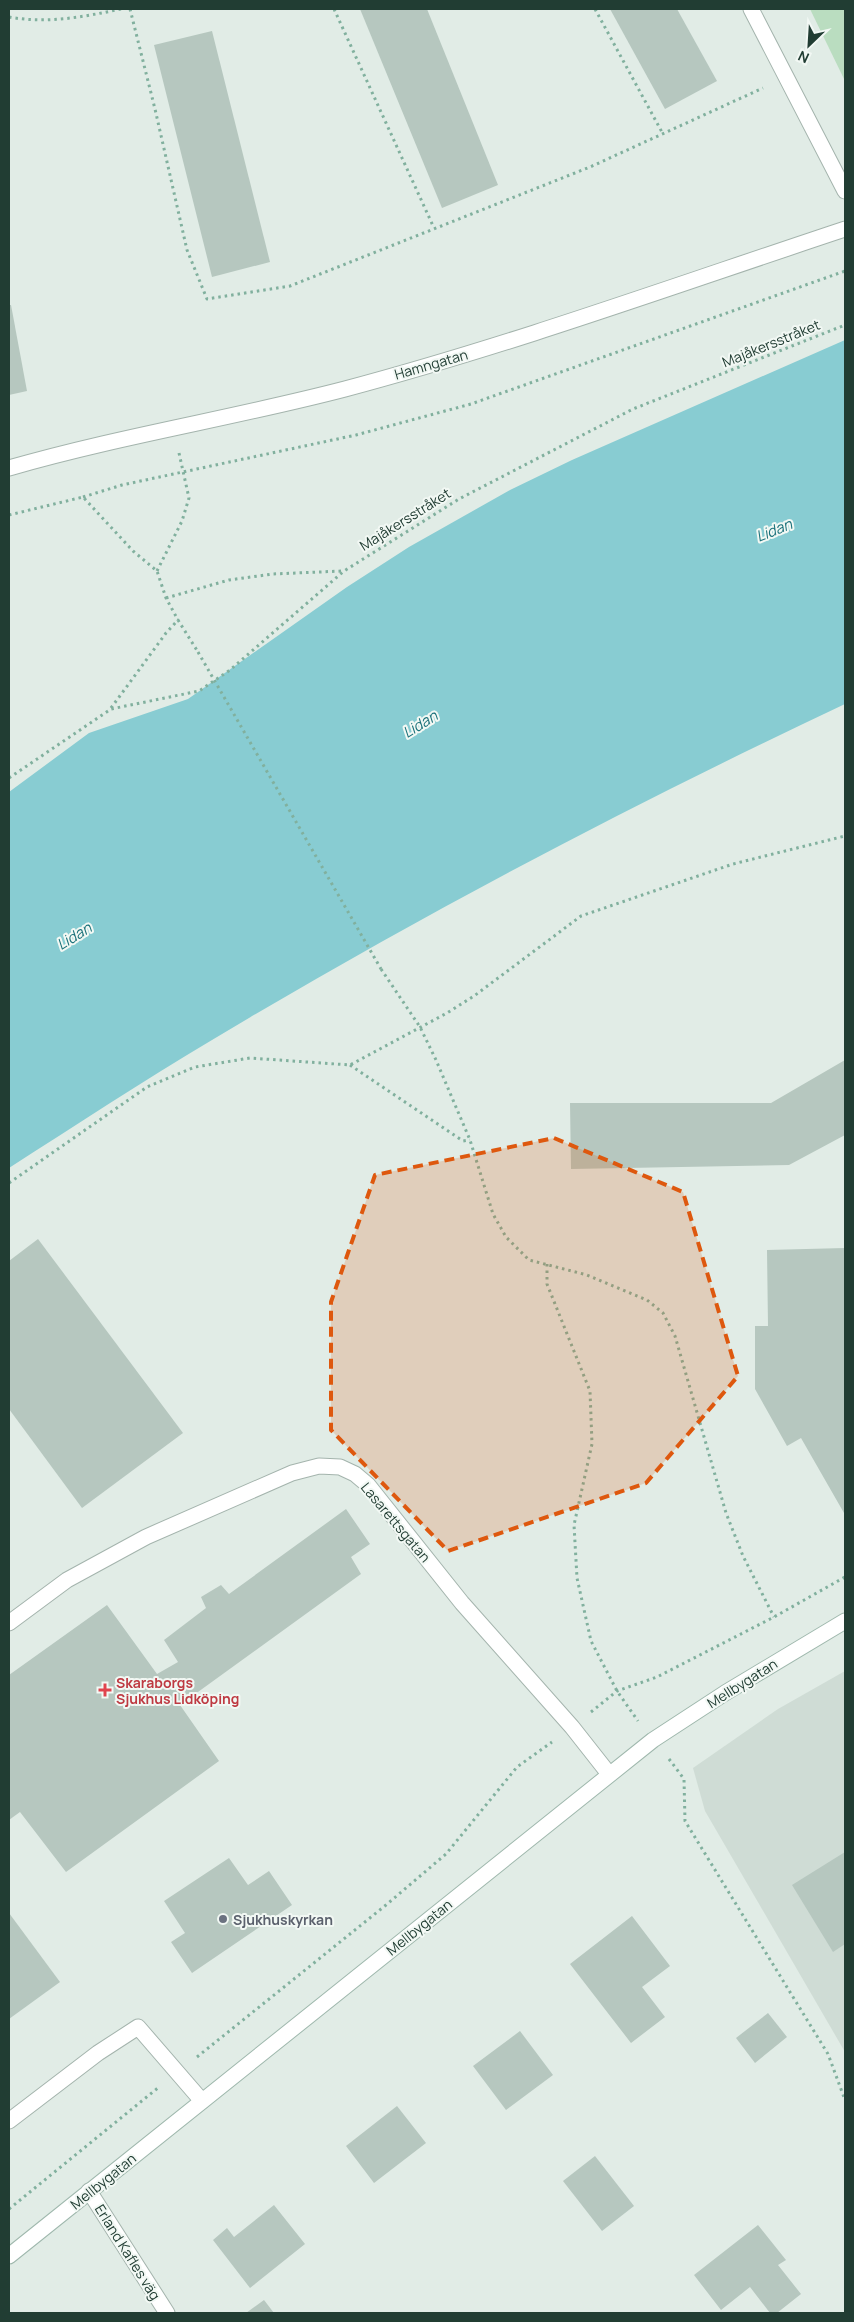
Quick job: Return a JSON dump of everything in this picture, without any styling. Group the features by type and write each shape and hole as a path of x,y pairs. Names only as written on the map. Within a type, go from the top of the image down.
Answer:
{"street":[{"path":"751,9 845,191"},
{"name":"Hamngatan","path":"9,468 102,443 276,406 445,360 845,229"},
{"name":"Lasarettsgatan","path":"9,1623 67,1580 146,1537 292,1473 319,1466 340,1467 355,1474 368,1485 462,1603 572,1726 609,1774"},
{"name":"Mellbygatan","path":"9,2256 653,1740 725,1693 845,1621"},
{"path":"9,2121 98,2052 138,2027 202,2101"},
{"name":"Erland Kafles väg","path":"89,2191 167,2313"}],"path":[{"path":"9,16 30,21 78,18 121,9"},
{"path":"130,9 156,109 186,250 207,300 290,286 590,167 743,98 785,76"},
{"path":"334,9 434,228"},
{"path":"595,9 663,134"},
{"path":"9,514 83,497 122,485 356,435 472,404 845,271"},
{"name":"Majåkersstråket","path":"9,778 111,709 200,691 230,670 344,571 459,499 633,409 845,325"},
{"path":"157,571 182,521 188,498 174,428"},
{"path":"83,497 133,551 157,571 166,598 178,620 382,968 420,1027 470,1140 493,1214 506,1237 529,1260 588,1275 626,1289 647,1300 663,1313 675,1336 726,1513 743,1556 774,1618"},
{"path":"166,598 229,580 273,574 344,571"},
{"path":"111,709 166,633 178,620"},
{"path":"350,1065 474,996 581,916 733,864 845,836"},
{"path":"9,1183 148,1087 195,1067 250,1058 350,1065 463,1141 470,1140"},
{"path":"547,1264 547,1284 590,1391 592,1444 574,1524 577,1578 591,1641 617,1691 684,1779 686,1822 828,2054 845,2100"},
{"path":"9,2209 386,1905 446,1854 517,1767 617,1691 657,1677 774,1618 845,1577"}],"highlighted area":[{"path":"554,1138 683,1192 738,1376 646,1483 448,1551 331,1430 331,1302 375,1175"}],"shaded area":[{"path":"845,1671 845,2052 705,1811 693,1768 778,1709"}],"green space":[{"path":"810,9 845,9 845,81"}],"water":[{"name":"Lidan","path":"845,340 845,704 684,782 524,864 367,950 186,1056 9,1168 9,792 89,733 188,699 347,587 409,547 510,490 572,460"}],"building":[{"path":"360,9 427,9 498,185 442,208"},
{"path":"610,9 677,9 717,81 665,109"},
{"path":"212,31 270,262 212,277 154,45"},
{"path":"9,305 11,305 27,391 9,395"},
{"path":"845,1060 845,1135 789,1165 571,1169 570,1103 771,1103"},
{"path":"38,1239 183,1433 82,1508 9,1409 9,1261"},
{"path":"845,1248 844,1513 801,1438 787,1446 755,1389 755,1326 768,1326 767,1250"},
{"name":"Skaraborgs Sjukhus Lidköping","path":"346,1509 370,1544 351,1557 361,1574 180,1705 219,1761 66,1872 20,1812 9,1820 9,1675 107,1605 157,1674 178,1662 164,1640 206,1608 201,1597 221,1585 229,1594"},
{"path":"845,1852 845,1944 833,1952 792,1885"},
{"name":"Sjukhuskyrkan","path":"229,1858 248,1885 269,1871 292,1905 192,1973 171,1942 185,1933 164,1901"},
{"path":"9,1913 60,1982 9,2019"},
{"path":"632,1916 670,1966 642,1987 665,2017 631,2043 570,1964"},
{"path":"768,2013 787,2037 755,2063 736,2038"},
{"path":"520,2031 553,2075 506,2110 473,2066"},
{"path":"397,2106 426,2143 374,2183 346,2146"},
{"path":"595,2156 634,2206 602,2231 563,2181"},
{"path":"274,2205 305,2244 250,2288 213,2240 227,2228 234,2237"},
{"path":"758,2225 786,2260 778,2265 801,2294 777,2313 770,2313 750,2287 721,2310 694,2275"},
{"path":"264,2300 274,2313 246,2313"}],"place":[{"name":"Skaraborgs Sjukhus Lidköping","path":"105,1690"},
{"name":"Sjukhuskyrkan","path":"223,1919"}]}
